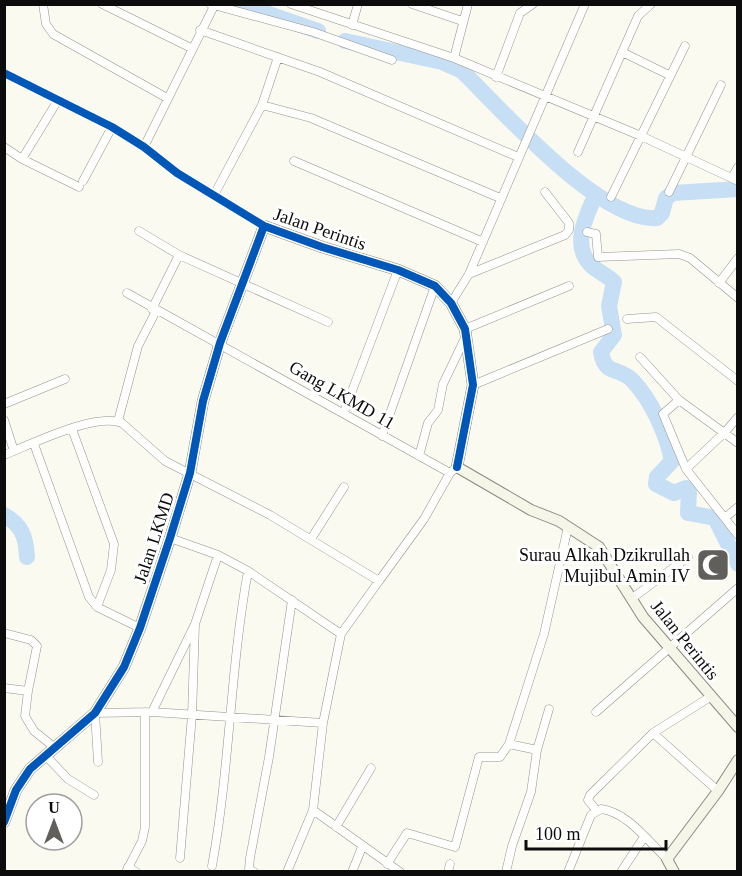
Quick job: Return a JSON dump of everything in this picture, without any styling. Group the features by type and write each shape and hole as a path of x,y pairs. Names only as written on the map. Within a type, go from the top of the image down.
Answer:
{"street":[{"path":"43,4 46,24 53,34 167,98"},
{"path":"102,4 191,48"},
{"path":"291,4 454,58 641,136 735,180 738,167"},
{"path":"352,25 358,4"},
{"path":"412,4 462,21"},
{"path":"454,58 468,4"},
{"path":"496,77 520,13 533,4"},
{"path":"450,303 469,274 585,4"},
{"path":"578,152 638,16 651,4"},
{"path":"144,147 213,5 303,29 392,60"},
{"path":"200,30 320,72 518,157"},
{"path":"611,196 685,45"},
{"path":"622,52 669,75"},
{"path":"214,195 262,105 278,57"},
{"name":"Jalan Perintis","path":"4,73 112,127 144,147 177,173 264,226 322,248 398,270 435,286 450,303 465,333 472,385 454,470 568,527 599,548 631,599 668,649 738,727"},
{"path":"669,192 722,86"},
{"path":"22,159 58,100"},
{"path":"262,105 311,118 500,198"},
{"path":"4,147 22,159 81,184 112,127"},
{"path":"294,161 483,242"},
{"path":"469,274 565,235 569,230 569,223 545,192"},
{"name":"Jalan LKMD","path":"4,822 16,790 30,770 95,713 119,676 140,628 190,473 203,401 220,343 264,226"},
{"path":"139,231 179,255 328,322"},
{"path":"587,232 596,234 598,257 679,254 690,258 738,298"},
{"path":"118,421 138,346 179,255"},
{"path":"719,283 738,258"},
{"path":"344,412 398,270"},
{"path":"382,435 435,286"},
{"path":"419,456 428,423 438,410 443,384 465,333 569,286"},
{"name":"Gang LKMD 11","path":"127,293 154,310 220,343 344,412 419,456 454,470"},
{"path":"627,319 656,318 738,381"},
{"path":"472,385 608,329"},
{"path":"640,357 679,400 738,443"},
{"path":"4,404 66,379"},
{"path":"679,400 663,414 686,469 738,535"},
{"path":"686,469 738,417"},
{"path":"4,455 105,419 118,421 165,461 311,539 378,581"},
{"path":"4,420 14,451"},
{"path":"72,429 114,544 111,570 98,607"},
{"path":"34,444 89,597 98,607 140,628"},
{"path":"287,872 313,810 323,723 341,634 424,519 454,470"},
{"path":"311,539 344,487"},
{"path":"726,518 738,507"},
{"path":"387,864 407,833 454,847 479,757 500,757 508,744 544,634 568,527"},
{"path":"170,538 218,555 248,571 341,634"},
{"path":"136,872 127,869 142,841 144,827 148,712 195,624 218,555"},
{"path":"631,599 688,557"},
{"path":"212,866 232,718 237,637 248,571"},
{"path":"596,712 738,588"},
{"path":"254,872 249,869 250,858 292,600"},
{"path":"180,858 192,715 195,624"},
{"path":"4,633 31,640 37,646 25,716 34,730 54,747"},
{"path":"4,688 28,691"},
{"path":"596,810 588,800 590,795 652,733 710,697"},
{"path":"506,872 531,792 537,750 549,709"},
{"path":"98,762 95,713 148,712 323,723"},
{"path":"652,733 718,791"},
{"path":"508,744 537,750"},
{"path":"45,756 68,779 94,795"},
{"path":"667,859 718,791 738,760"},
{"path":"336,827 371,768"},
{"path":"313,810 400,872"},
{"path":"568,872 591,815 596,810 607,810 619,815 667,859 674,872"},
{"path":"621,872 644,837"},
{"path":"352,872 362,847"}],"waterway":[{"path":"240,4 318,31"},
{"path":"345,41 442,62 462,71 527,136 581,184 609,203 634,215 657,218 662,213 666,198 673,193 738,189"},
{"path":"596,194 582,230 581,240 585,257 591,265 614,282 609,306 614,335 601,352 603,360 609,368 628,376 640,389 662,429 672,461 657,477 656,484 674,493 686,488 689,491 688,513 715,518 738,564"},
{"path":"4,515 22,532 27,557"}],"cycle path":[{"path":"4,73 112,127 144,147 177,173 264,226 322,247 398,270 435,286 451,303 465,329 473,385 457,467"},
{"path":"4,822 16,790 30,769 95,713 124,667 140,628 190,473 203,401 220,343 264,226"}],"place":[{"name":"Surau Alkah Dzikrullah Mujibul Amin IV","path":"713,565"}]}
